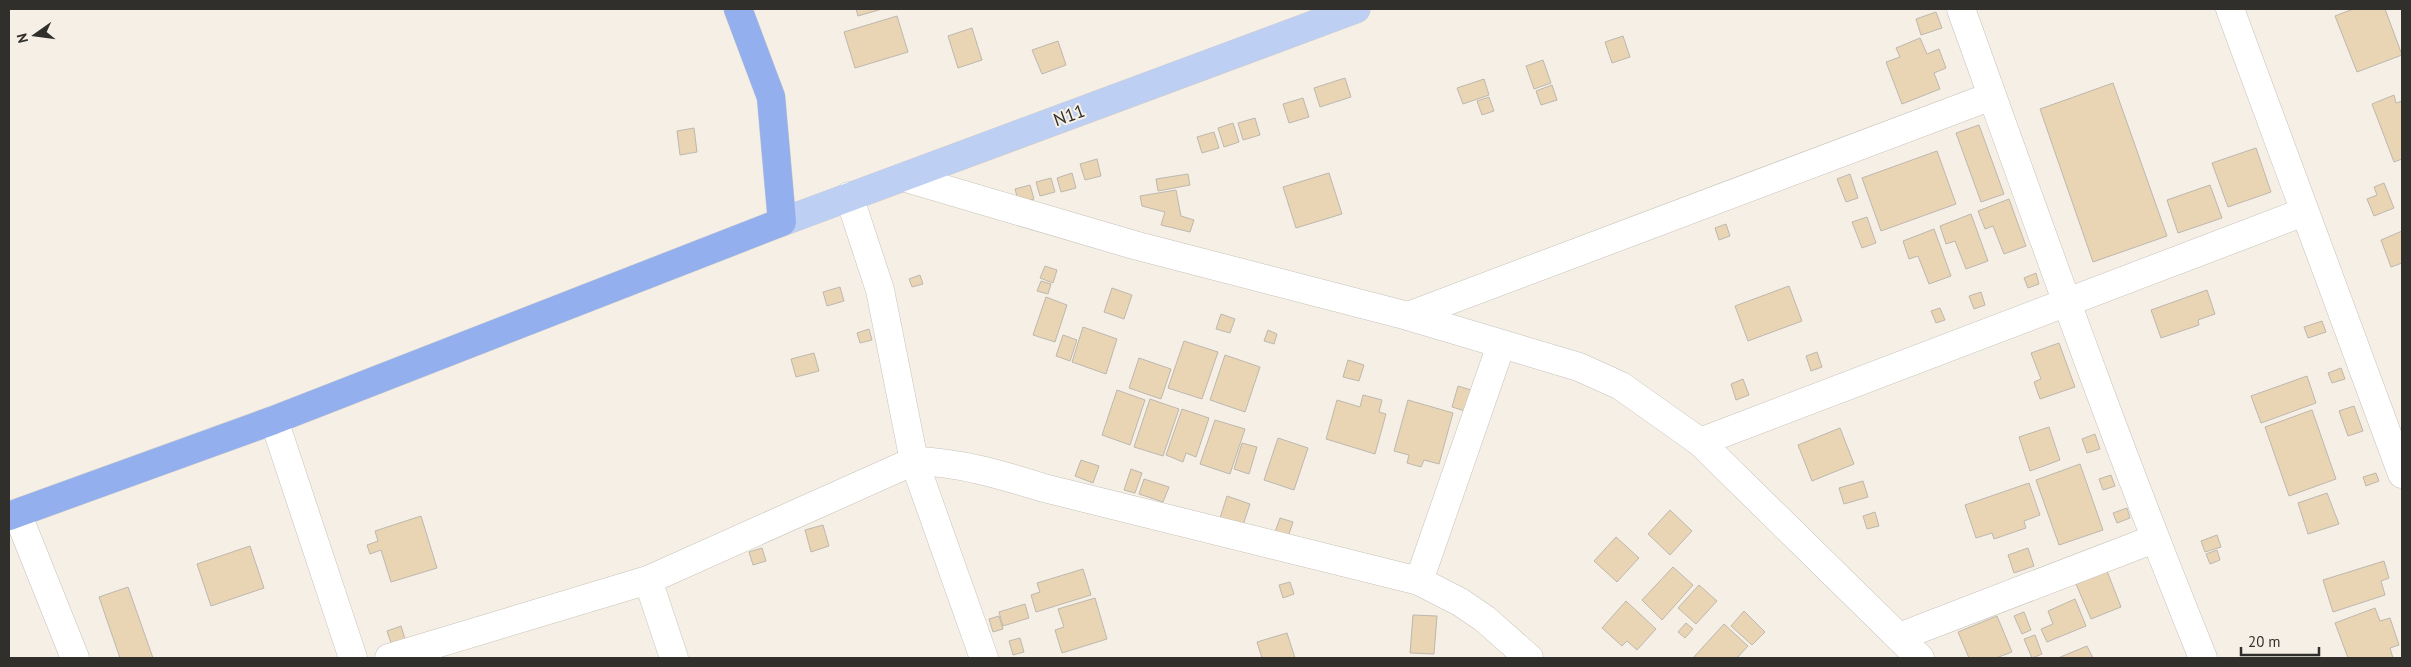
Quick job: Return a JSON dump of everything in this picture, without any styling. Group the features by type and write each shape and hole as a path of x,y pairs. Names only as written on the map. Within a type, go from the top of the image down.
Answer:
{"highway":[{"path":"13,515 274,420 782,222 771,97 738,9"}],"main road":[{"name":"N11","path":"782,222 1356,9"}],"street":[{"path":"1961,9 2066,303 2154,539 2203,658"},
{"path":"2230,9 2402,474"},
{"path":"1408,316 1992,96"},
{"path":"903,176 1134,246 1408,316 1579,367 1621,386 1700,442 1920,658"},
{"path":"849,196 880,290 914,461 984,658"},
{"path":"1700,442 2304,212"},
{"path":"1420,581 1501,345"},
{"path":"274,420 353,658"},
{"path":"389,658 648,580 914,461 938,461 994,473 1044,488 1420,581 1460,602 1485,619 1529,658"},
{"path":"13,515 75,658"},
{"path":"1899,637 2154,539"},
{"path":"648,580 674,658"}],"building":[{"path":"856,9 882,9 858,16"},
{"path":"2353,9 2385,9 2402,55 2357,72 2335,16"},
{"path":"1936,12 1942,28 1921,35 1916,19"},
{"path":"897,16 908,52 855,68 844,32"},
{"path":"972,28 982,60 958,68 948,36"},
{"path":"1623,36 1630,57 1612,63 1605,42"},
{"path":"1920,38 1927,54 1939,49 1946,68 1934,73 1940,89 1902,104 1886,62 1900,57 1896,48"},
{"path":"1058,41 1066,65 1042,74 1032,50"},
{"path":"1543,60 1551,83 1534,89 1526,66"},
{"path":"1345,78 1351,97 1320,107 1314,88"},
{"path":"1484,79 1489,95 1463,104 1457,88"},
{"path":"2113,83 2167,236 2093,262 2040,109"},
{"path":"1552,85 1557,100 1541,105 1536,91"},
{"path":"2394,95 2396,103 2402,101 2402,159 2394,162 2372,104"},
{"path":"1489,97 1494,111 1482,115 1477,101"},
{"path":"1303,98 1309,117 1289,123 1283,104"},
{"path":"1255,118 1260,135 1243,140 1238,123"},
{"path":"1233,123 1239,142 1224,147 1218,128"},
{"path":"1979,125 2004,194 1981,202 1956,133"},
{"path":"694,128 697,152 680,155 677,131"},
{"path":"1214,132 1219,148 1202,153 1197,137"},
{"path":"2256,148 2271,192 2228,207 2212,163"},
{"path":"1937,151 1956,204 1881,231 1862,178"},
{"path":"1097,159 1101,176 1085,180 1080,164"},
{"path":"1072,173 1076,188 1061,192 1057,178"},
{"path":"1329,173 1342,214 1296,228 1283,187"},
{"path":"1188,174 1190,185 1158,191 1156,179"},
{"path":"1850,174 1858,198 1846,202 1837,179"},
{"path":"1051,178 1055,192 1040,196 1036,182"},
{"path":"2384,183 2394,208 2374,216 2367,199 2377,195 2374,187"},
{"path":"1030,185 1034,199 1019,204 1015,189"},
{"path":"2210,185 2222,218 2178,233 2167,200"},
{"path":"1176,190 1181,216 1194,220 1190,232 1161,225 1165,212 1142,206 1140,196"},
{"path":"2009,199 2026,246 2004,254 1993,226 1985,229 1978,211"},
{"path":"1971,214 1988,261 1966,269 1955,241 1946,244 1940,226"},
{"path":"1867,217 1876,243 1862,248 1852,222"},
{"path":"1726,224 1730,236 1719,240 1715,228"},
{"path":"1934,229 1951,276 1929,284 1918,256 1909,259 1903,241"},
{"path":"2402,231 2402,263 2391,267 2381,240"},
{"path":"1045,266 1057,270 1053,283 1040,278"},
{"path":"2036,273 2039,284 2028,288 2024,278"},
{"path":"920,275 923,284 912,287 909,279"},
{"path":"1041,281 1051,284 1048,294 1037,291"},
{"path":"1789,286 1802,321 1748,341 1735,306"},
{"path":"840,287 844,301 827,306 823,292"},
{"path":"1112,288 1132,295 1124,319 1104,312"},
{"path":"2207,290 2215,314 2198,320 2199,325 2161,338 2151,310"},
{"path":"1981,292 1985,305 1974,309 1969,296"},
{"path":"1046,297 1067,305 1055,342 1033,335"},
{"path":"1940,308 1945,320 1936,323 1931,311"},
{"path":"1221,314 1235,319 1230,333 1216,329"},
{"path":"2322,321 2326,332 2308,338 2304,327"},
{"path":"1083,327 1117,339 1106,374 1072,362"},
{"path":"869,329 872,340 860,343 857,333"},
{"path":"1268,330 1277,334 1274,344 1264,341"},
{"path":"1063,335 1077,340 1070,361 1056,356"},
{"path":"1184,341 1218,352 1202,399 1168,388"},
{"path":"2059,343 2075,387 2040,399 2034,382 2041,379 2031,353"},
{"path":"1817,352 1822,367 1811,371 1806,356"},
{"path":"814,353 819,371 796,377 791,359"},
{"path":"1225,355 1260,367 1245,412 1210,400"},
{"path":"1139,358 1171,369 1161,399 1129,388"},
{"path":"1348,360 1364,365 1359,381 1343,377"},
{"path":"2341,368 2345,379 2332,383 2328,373"},
{"path":"2307,376 2316,403 2261,423 2251,396"},
{"path":"1743,379 1749,395 1736,400 1731,384"},
{"path":"1458,386 1471,390 1465,411 1452,407"},
{"path":"1117,390 1145,400 1130,445 1102,435"},
{"path":"1363,395 1382,400 1379,412 1386,414 1375,454 1326,439 1337,400 1360,407"},
{"path":"1150,399 1179,409 1163,456 1134,447"},
{"path":"1408,400 1453,413 1439,464 1424,460 1421,467 1407,463 1409,455 1394,451"},
{"path":"2354,406 2363,431 2348,436 2339,411"},
{"path":"1182,409 1209,418 1196,457 1186,453 1183,462 1166,455"},
{"path":"2312,410 2336,479 2289,496 2265,427"},
{"path":"1215,420 1245,429 1230,474 1200,464"},
{"path":"2049,427 2060,460 2030,471 2019,437"},
{"path":"1840,428 1854,464 1812,481 1798,445"},
{"path":"2095,434 2100,449 2087,453 2082,439"},
{"path":"1278,438 1308,448 1294,490 1264,480"},
{"path":"1242,443 1257,447 1249,474 1234,469"},
{"path":"1081,460 1099,466 1093,483 1075,476"},
{"path":"2080,464 2103,530 2059,545 2036,480"},
{"path":"1131,469 1142,473 1135,493 1124,490"},
{"path":"2376,473 2379,481 2366,486 2363,477"},
{"path":"2111,475 2115,486 2103,490 2099,479"},
{"path":"1144,479 1169,487 1163,502 1139,494"},
{"path":"1863,481 1868,497 1844,504 1839,488"},
{"path":"2029,483 2040,515 2024,521 2026,528 1994,539 1992,533 1976,538 1965,505"},
{"path":"2327,493 2339,524 2308,534 2298,503"},
{"path":"1227,496 1250,504 1243,525 1220,518"},
{"path":"2127,508 2130,518 2117,523 2113,513"},
{"path":"1670,510 1692,531 1670,555 1648,534"},
{"path":"1875,512 1879,526 1867,529 1863,516"},
{"path":"421,516 437,568 391,582 381,550 370,554 367,545 378,541 375,531"},
{"path":"1280,518 1293,522 1288,537 1275,532"},
{"path":"823,525 829,546 811,552 805,530"},
{"path":"2217,535 2221,547 2205,552 2201,541"},
{"path":"1616,537 1639,558 1617,582 1594,561"},
{"path":"250,546 264,588 211,606 197,564"},
{"path":"762,548 766,561 753,565 749,552"},
{"path":"2028,548 2034,566 2014,573 2008,555"},
{"path":"2217,550 2220,560 2210,564 2206,554"},
{"path":"2384,561 2389,578 2381,581 2385,595 2333,612 2323,580"},
{"path":"1673,567 1693,585 1662,620 1642,600"},
{"path":"1083,569 1091,595 1036,612 1031,595 1040,592 1037,583"},
{"path":"2107,571 2121,607 2091,619 2076,584"},
{"path":"1290,582 1294,594 1283,598 1279,585"},
{"path":"1699,585 1717,601 1696,624 1678,608"},
{"path":"128,587 153,658 120,658 99,597"},
{"path":"1095,598 1107,639 1062,653 1055,630 1064,627 1058,609"},
{"path":"2075,599 2086,626 2047,642 2041,629 2053,624 2048,611"},
{"path":"1626,601 1656,629 1637,650 1627,641 1622,646 1602,628"},
{"path":"1025,604 1029,618 1003,626 999,612"},
{"path":"2375,608 2380,621 2390,618 2399,645 2390,648 2393,658 2348,658 2335,623"},
{"path":"1744,611 1765,632 1752,645 1731,626"},
{"path":"2024,612 2031,630 2022,634 2014,616"},
{"path":"1413,615 1437,616 1434,654 1410,653"},
{"path":"999,616 1003,629 993,632 989,619"},
{"path":"1997,616 2012,652 1996,658 1969,658 1958,632"},
{"path":"1686,623 1693,629 1685,638 1678,632"},
{"path":"1724,624 1748,646 1737,658 1693,658"},
{"path":"401,626 406,642 392,646 387,631"},
{"path":"1287,633 1295,658 1262,658 1257,642"},
{"path":"2035,635 2042,654 2032,658 2024,639"},
{"path":"1020,638 1024,652 1013,655 1009,641"},
{"path":"2087,646 2093,658 2058,658"}]}
